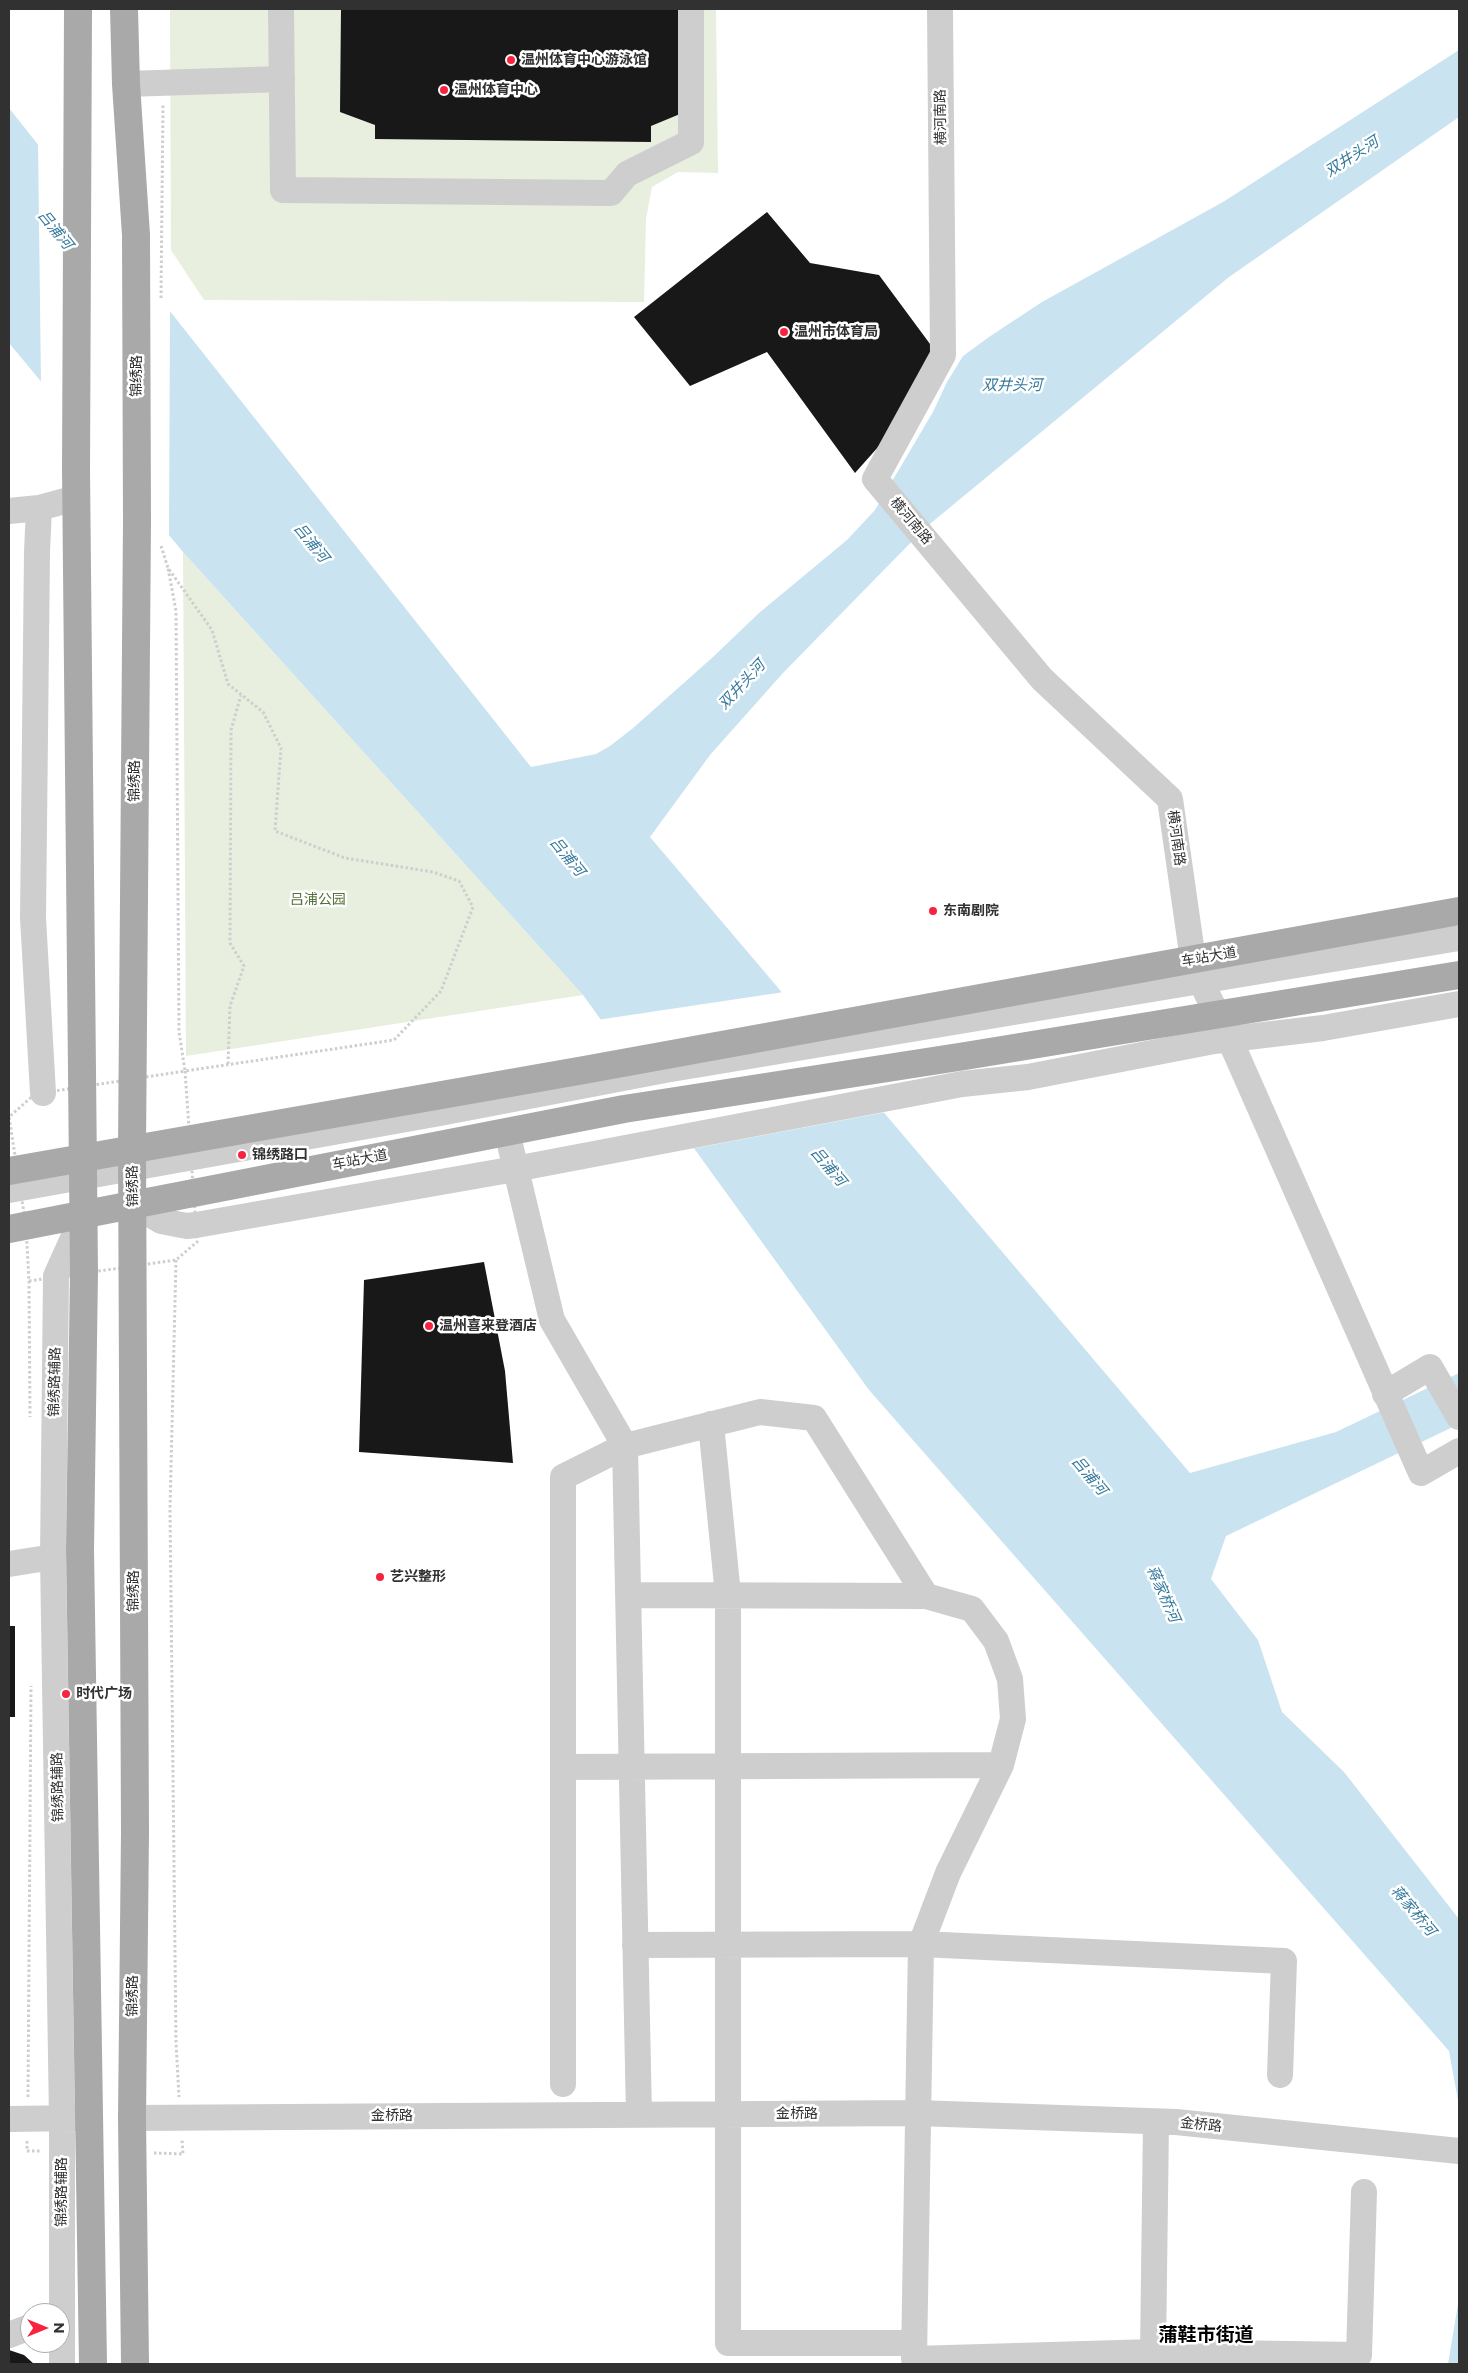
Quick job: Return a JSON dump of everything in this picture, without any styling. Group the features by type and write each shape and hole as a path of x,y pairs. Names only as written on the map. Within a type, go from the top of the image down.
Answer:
{"main road":[{"path":"78,9 79,164 76,498 84,1272 75,2118 93,2364"},
{"name":"锦绣路","path":"124,9 126,84 136,235 147,529 133,1176 134,1842 132,2118 135,2364"},
{"name":"车站大道","path":"9,1171 83,1186 133,1176 506,1132 624,1109 965,1056 1459,911"},
{"name":"车站大道","path":"9,1229 83,1186 133,1176 584,1070 958,1002 1205,987 1459,975"}],"street":[{"path":"281,9 282,190 611,193 627,174 692,142 691,9"},
{"name":"横河南路","path":"940,9 943,355 875,478 1042,679 1170,799 1205,987 1385,1394 1421,1473 1459,1451"},
{"path":"126,84 164,81 282,79"},
{"path":"9,510 39,508 76,498"},
{"path":"39,508 33,918 43,1093"},
{"path":"669,1078 774,1070 1459,938"},
{"path":"1459,954 1205,987 807,1047 480,1118 133,1176 161,1221 187,1226 515,1169 962,1084 1028,1077 1230,1040 1324,1028 1459,1004"},
{"path":"506,1132 552,1320 625,1446 639,2115"},
{"path":"9,1190 83,1186"},
{"path":"9,1205 83,1186"},
{"name":"锦绣路辅路","path":"62,2303 75,2118 53,1557 56,1276 83,1186"},
{"path":"1385,1394 1430,1367 1459,1417"},
{"path":"563,2084 563,1477 625,1446 760,1412 814,1418 926,1596"},
{"path":"711,1424 728,1595 728,2343 914,2343"},
{"path":"9,1564 53,1557"},
{"path":"628,1595 926,1596 972,1608 996,1641 1010,1679 1013,1719 1001,1765 948,1873 921,1944 914,2359 1153,2352 1359,2355 1364,2192"},
{"path":"563,1767 1001,1765"},
{"path":"635,1945 921,1944 1284,1961 1280,2075"},
{"name":"金桥路","path":"132,2118 917,2113 1156,2122 1456,2151"},
{"path":"9,2119 75,2118"},
{"path":"1153,2352 1156,2122"}],"path":[{"path":"161,302 164,81"},
{"path":"147,529 168,568 212,630 228,684 263,712 281,748 275,830 345,858 433,872 459,881 473,907 441,991 394,1040 185,1071 179,1032 176,611 168,568"},
{"path":"228,1064 230,1006 244,966 230,943 231,730 242,695"}],"green space":[{"name":"温州体育中心","path":"170,9 716,9 718,173 678,172 652,187 646,219 644,302 204,300 171,250"},
{"name":"吕浦公园","path":"183,552 583,995 186,1056"}],"water":[{"path":"1459,50 1459,117 1229,277 925,528 783,673 710,755 650,837 1190,1473 1336,1432 1459,1373 1459,1424 1226,1536 1211,1579 1258,1640 1282,1712 1344,1772 1459,1919 1459,2106 1449,2051 869,1390 583,995 183,552 9,343 9,108 531,767 596,754 610,746 632,729 713,657 759,613 847,540 875,510 933,412 947,382 963,356 1042,302 1223,202"},
{"path":"1459,2298 1459,2364 1448,2364"}],"pier":[{"path":"38,141 170,308 169,538 41,385"},
{"path":"784,992 886,1112 691,1149 597,1020"}],"building":[{"name":"温州体育中心游泳馆","path":"341,9 681,9 680,114 651,126 651,142 375,139 375,125 340,112"},
{"name":"温州市体育局","path":"767,212 810,263 879,275 933,348 895,428 855,473 767,352 690,386 634,317"},
{"name":"温州喜来登酒店","path":"484,1262 505,1371 513,1463 359,1452 364,1280"},
{"path":"9,1626 15,1626 15,1717 9,1717"},
{"path":"9,2350 24,2355 34,2364 9,2364"}],"place":[{"name":"温州体育中心游泳馆","path":"511,60"},
{"name":"温州体育中心","path":"444,90"},
{"name":"温州市体育局","path":"784,332"},
{"name":"东南剧院","path":"933,911"},
{"name":"锦绣路口","path":"242,1155"},
{"name":"温州喜来登酒店","path":"429,1326"},
{"name":"艺兴整形","path":"380,1577"},
{"name":"时代广场","path":"66,1694"}],"district":[{"name":"蒲鞋市街道","path":"1206,2335"}],"water label":[{"name":"双井头河","path":"1352,157"},
{"name":"吕浦河","path":"55,230"},
{"name":"双井头河","path":"1012,386"},
{"name":"吕浦河","path":"311,543"},
{"name":"双井头河","path":"742,685"},
{"name":"吕浦河","path":"567,857"},
{"name":"吕浦河","path":"828,1167"},
{"name":"吕浦河","path":"1089,1476"},
{"name":"蒋家桥河","path":"1163,1594"},
{"name":"蒋家桥河","path":"1413,1911"}]}
